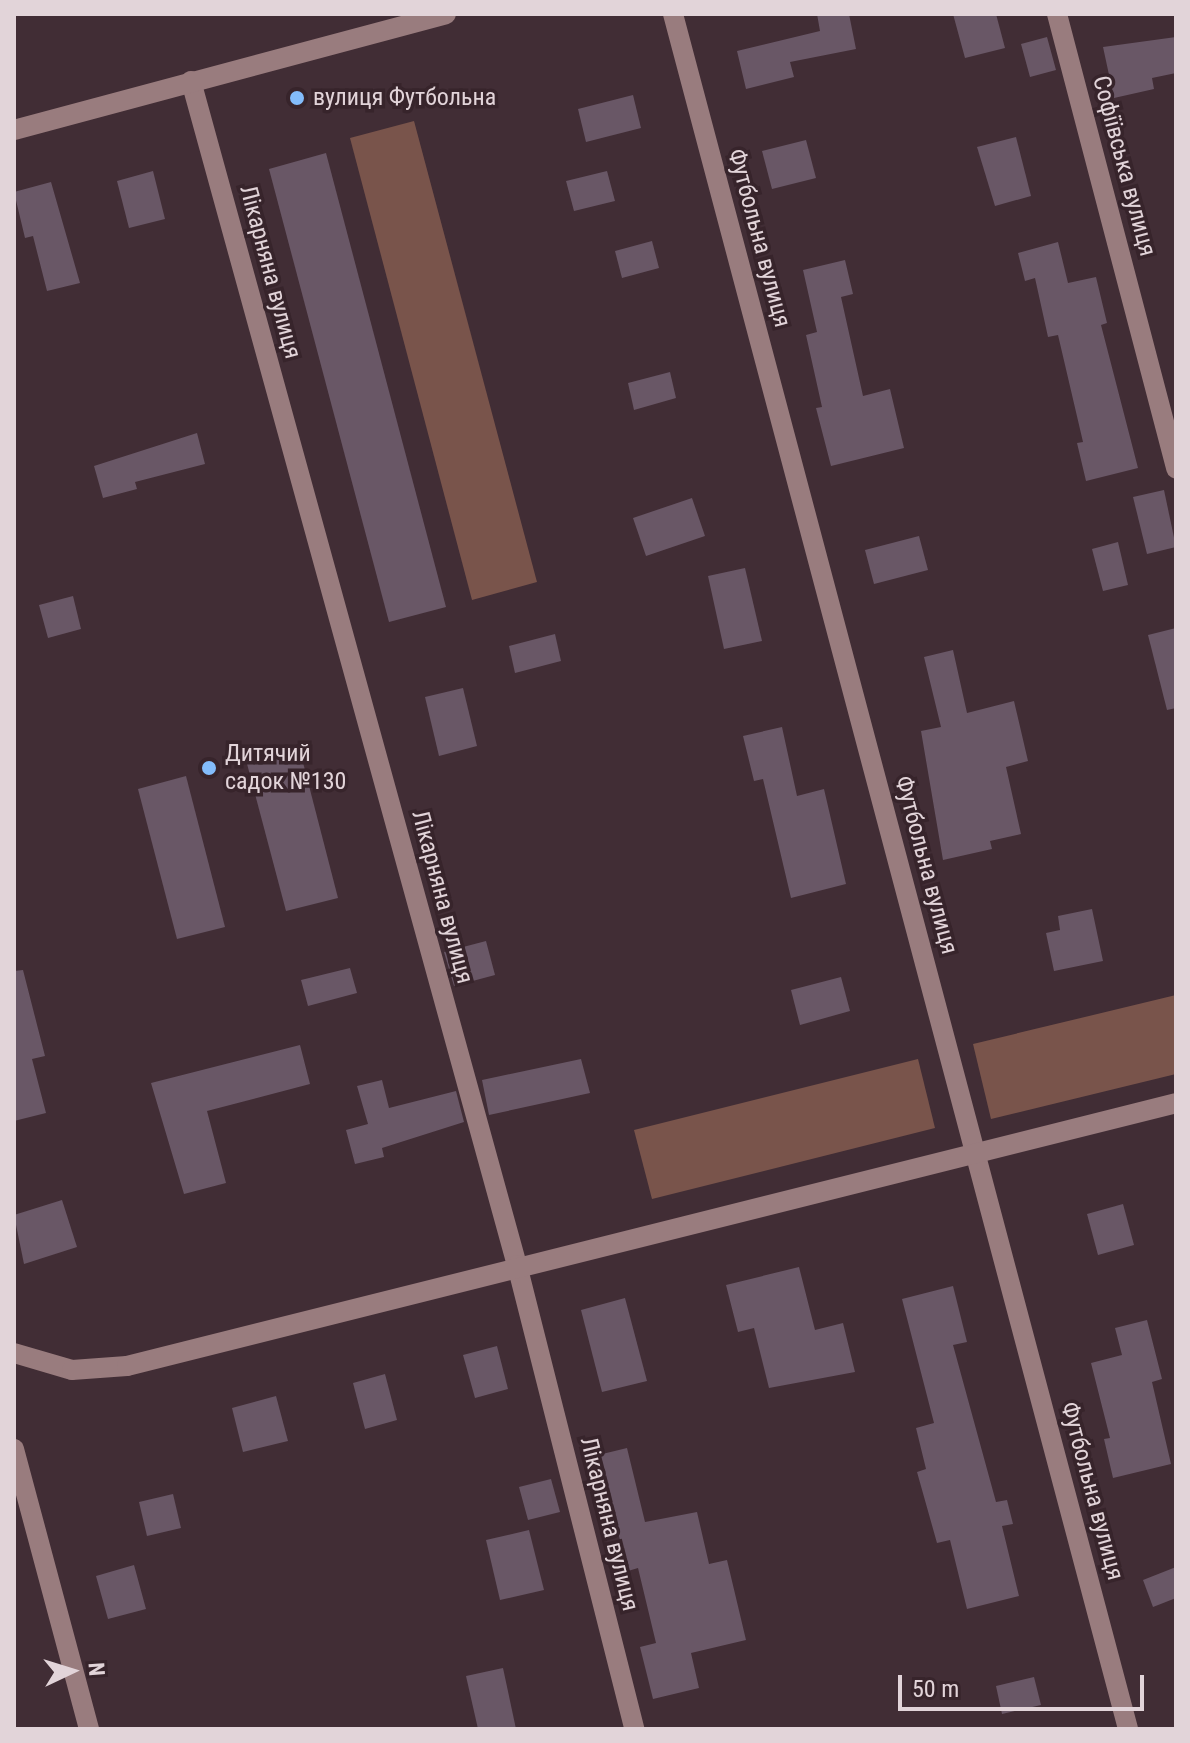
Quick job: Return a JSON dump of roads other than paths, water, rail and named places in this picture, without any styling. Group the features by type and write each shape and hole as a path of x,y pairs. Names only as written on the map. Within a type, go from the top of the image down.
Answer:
{"street":[{"path":"14,130 446,14"},
{"name":"Футбольна вулиця","path":"673,14 1128,1729"},
{"name":"Софіївська вулиця","path":"1057,14 1176,469"},
{"name":"Лікарняна вулиця","path":"191,81 517,1265 634,1729"},
{"path":"14,1353 72,1370 127,1366 517,1265 1176,1103"},
{"path":"14,1449 89,1729"}],"place":[{"name":"вулиця Футбольна","path":"297,98"},
{"name":"Дитячий садок №130","path":"209,768"}]}
